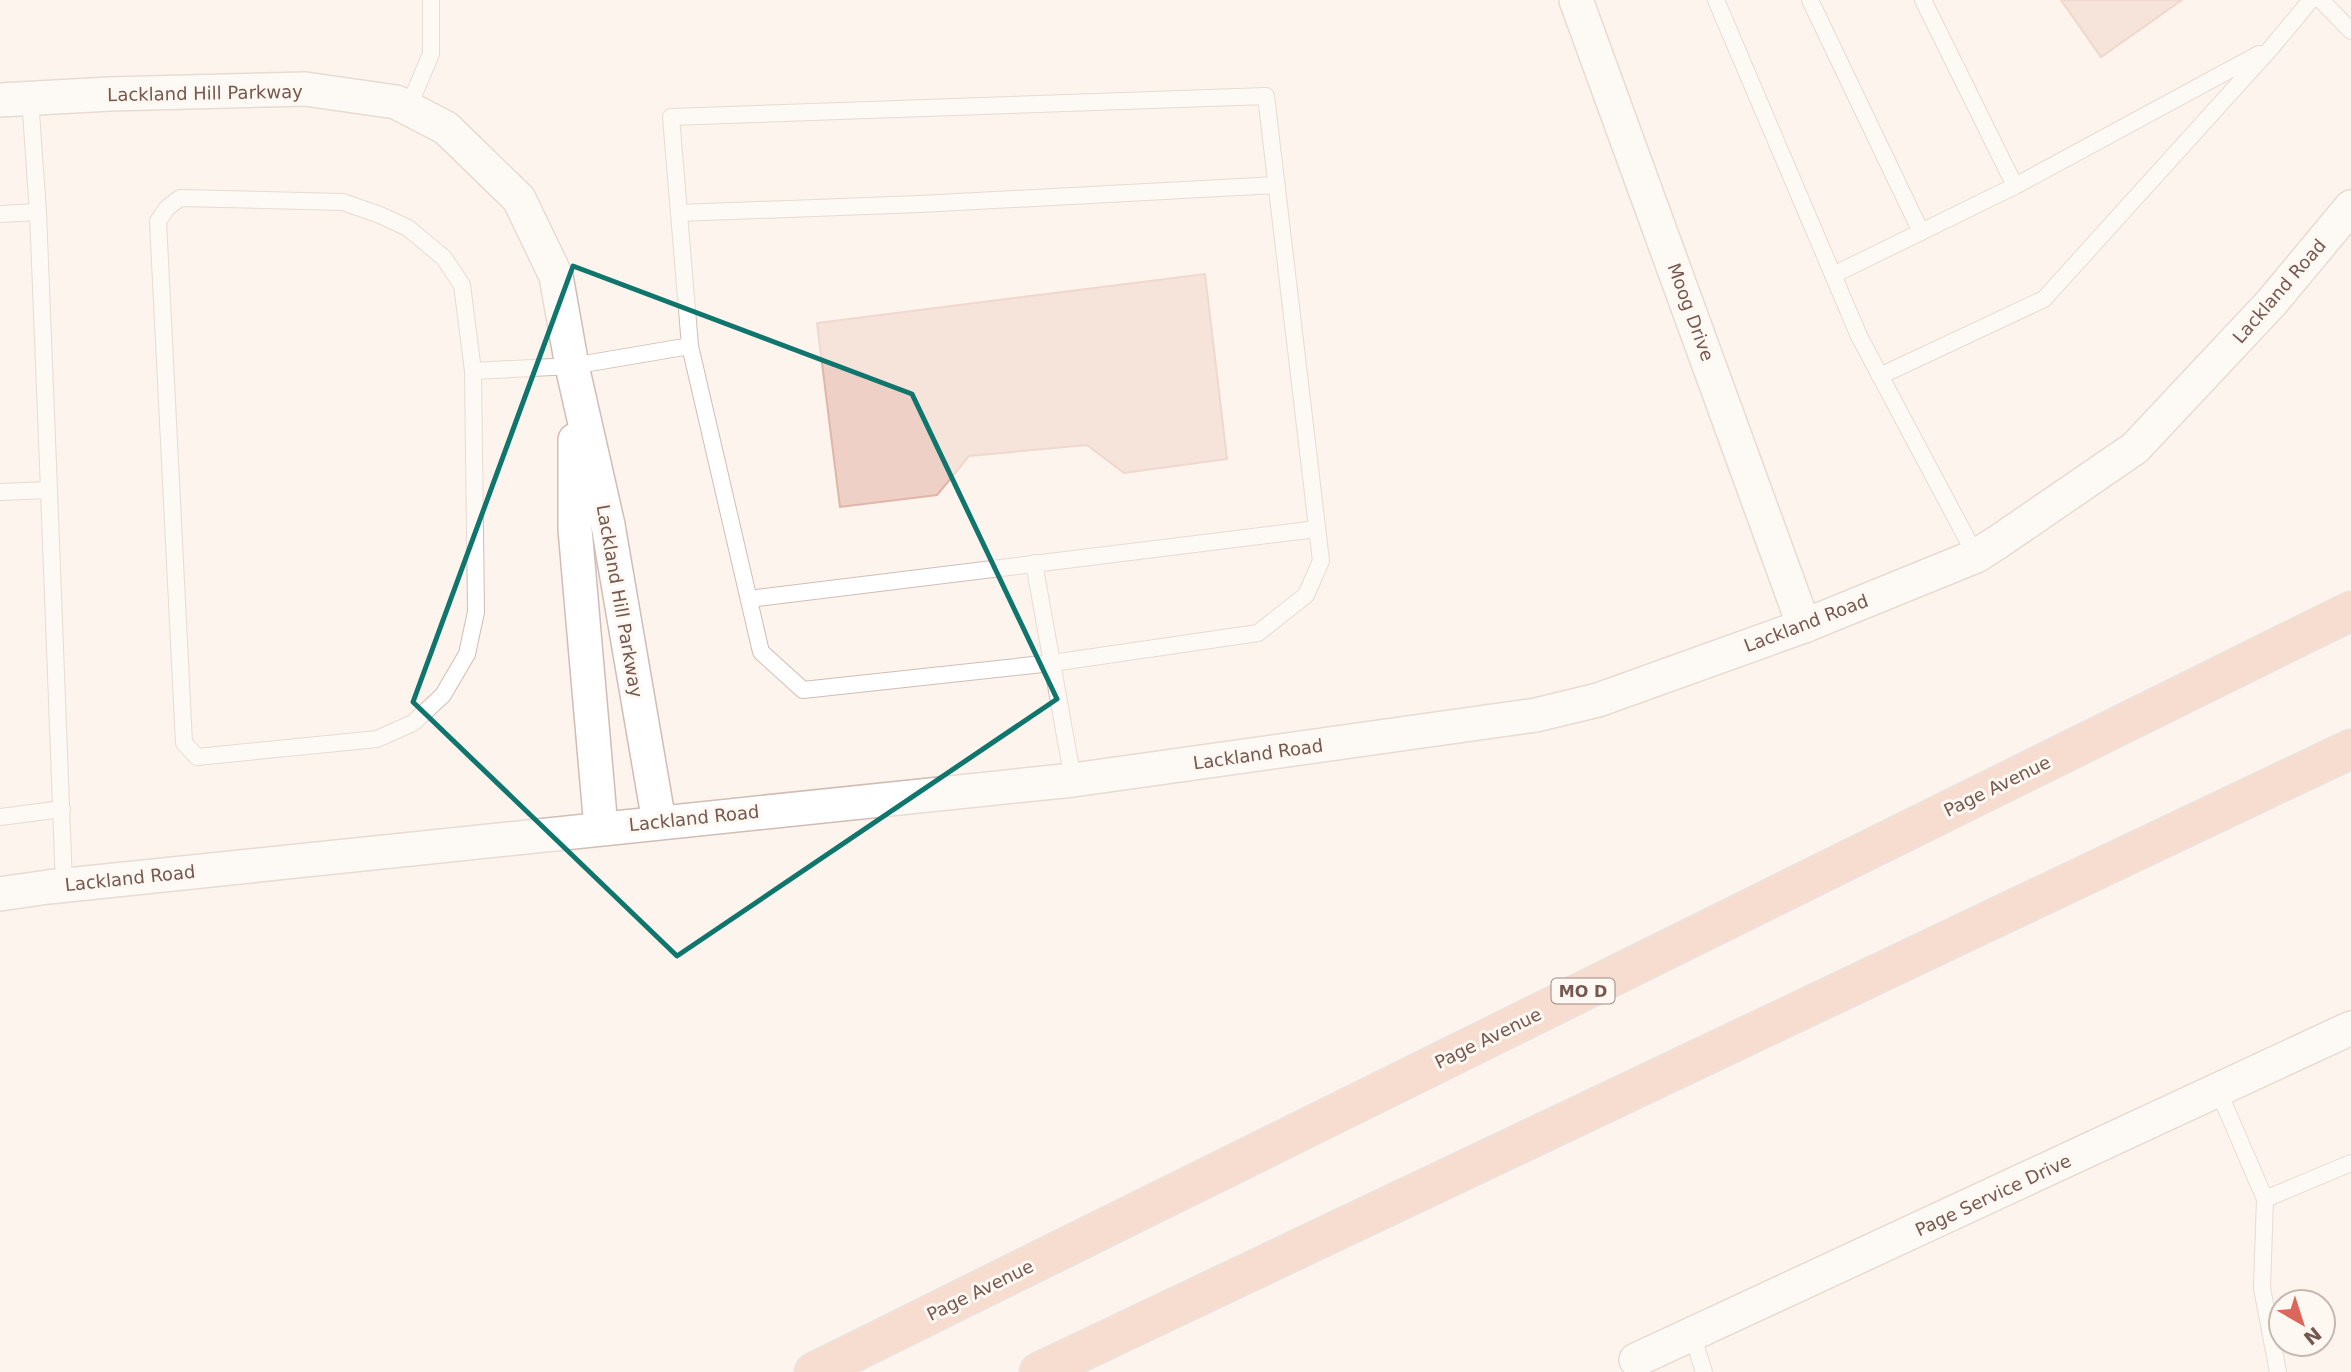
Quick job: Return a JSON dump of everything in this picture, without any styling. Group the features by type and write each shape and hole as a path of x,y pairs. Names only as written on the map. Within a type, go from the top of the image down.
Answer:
{"highway":[{"name":"Page Avenue","path":"814,1372 2351,611"},
{"path":"1039,1372 2351,749"}],"street":[{"name":"Moog Drive","path":"1576,0 1804,626"},
{"name":"Lackland Hill Parkway","path":"15,99 305,89 396,102 446,128 519,199 556,276 574,374 608,525 659,822"},
{"name":"Lackland Road","path":"0,894 64,885 1073,780 1536,715 1598,701 1804,626 1976,556 2134,449 2272,302 2351,207"},
{"name":"Lackland Hill Parkway","path":"574,374 575,529 601,828"},
{"name":"Page Service Drive","path":"1636,1360 2351,1028"}],"lane":[{"path":"408,108 432,54 431,0"},
{"path":"1716,0 1859,336 1976,556"},
{"path":"1810,0 1921,232"},
{"path":"1923,0 2015,186"},
{"path":"1880,376 2044,299 2271,48 2311,0"},
{"path":"2321,0 2351,31"},
{"path":"1833,275 2015,186 2271,48"},
{"path":"1266,96 1277,185 1321,561 1306,595 1258,633 1052,663 803,690 761,652 690,345 671,117 1266,96"},
{"path":"15,99 38,212 64,885"},
{"path":"679,213 920,204 1277,185"},
{"path":"180,198 343,202 408,228 443,258 462,285 473,371 476,612 467,653 443,695 413,723 377,738 197,757 184,743 158,221 167,208 180,198"},
{"path":"0,214 38,212"},
{"path":"473,371 574,374 690,345"},
{"path":"0,492 49,490"},
{"path":"749,599 1317,529"},
{"path":"1034,563 1073,780"},
{"path":"0,817 62,809"},
{"path":"2218,1090 2265,1199 2262,1288 2278,1372"},
{"path":"2265,1199 2351,1163"},
{"path":"1692,1334 1704,1372"}],"highlighted area":[{"path":"573,266 912,394 1057,699 677,956 413,702"}],"building":[{"path":"2061,0 2182,0 2101,57"},
{"path":"1205,274 1227,459 1124,473 1087,445 969,456 937,495 840,507 817,323"}]}
